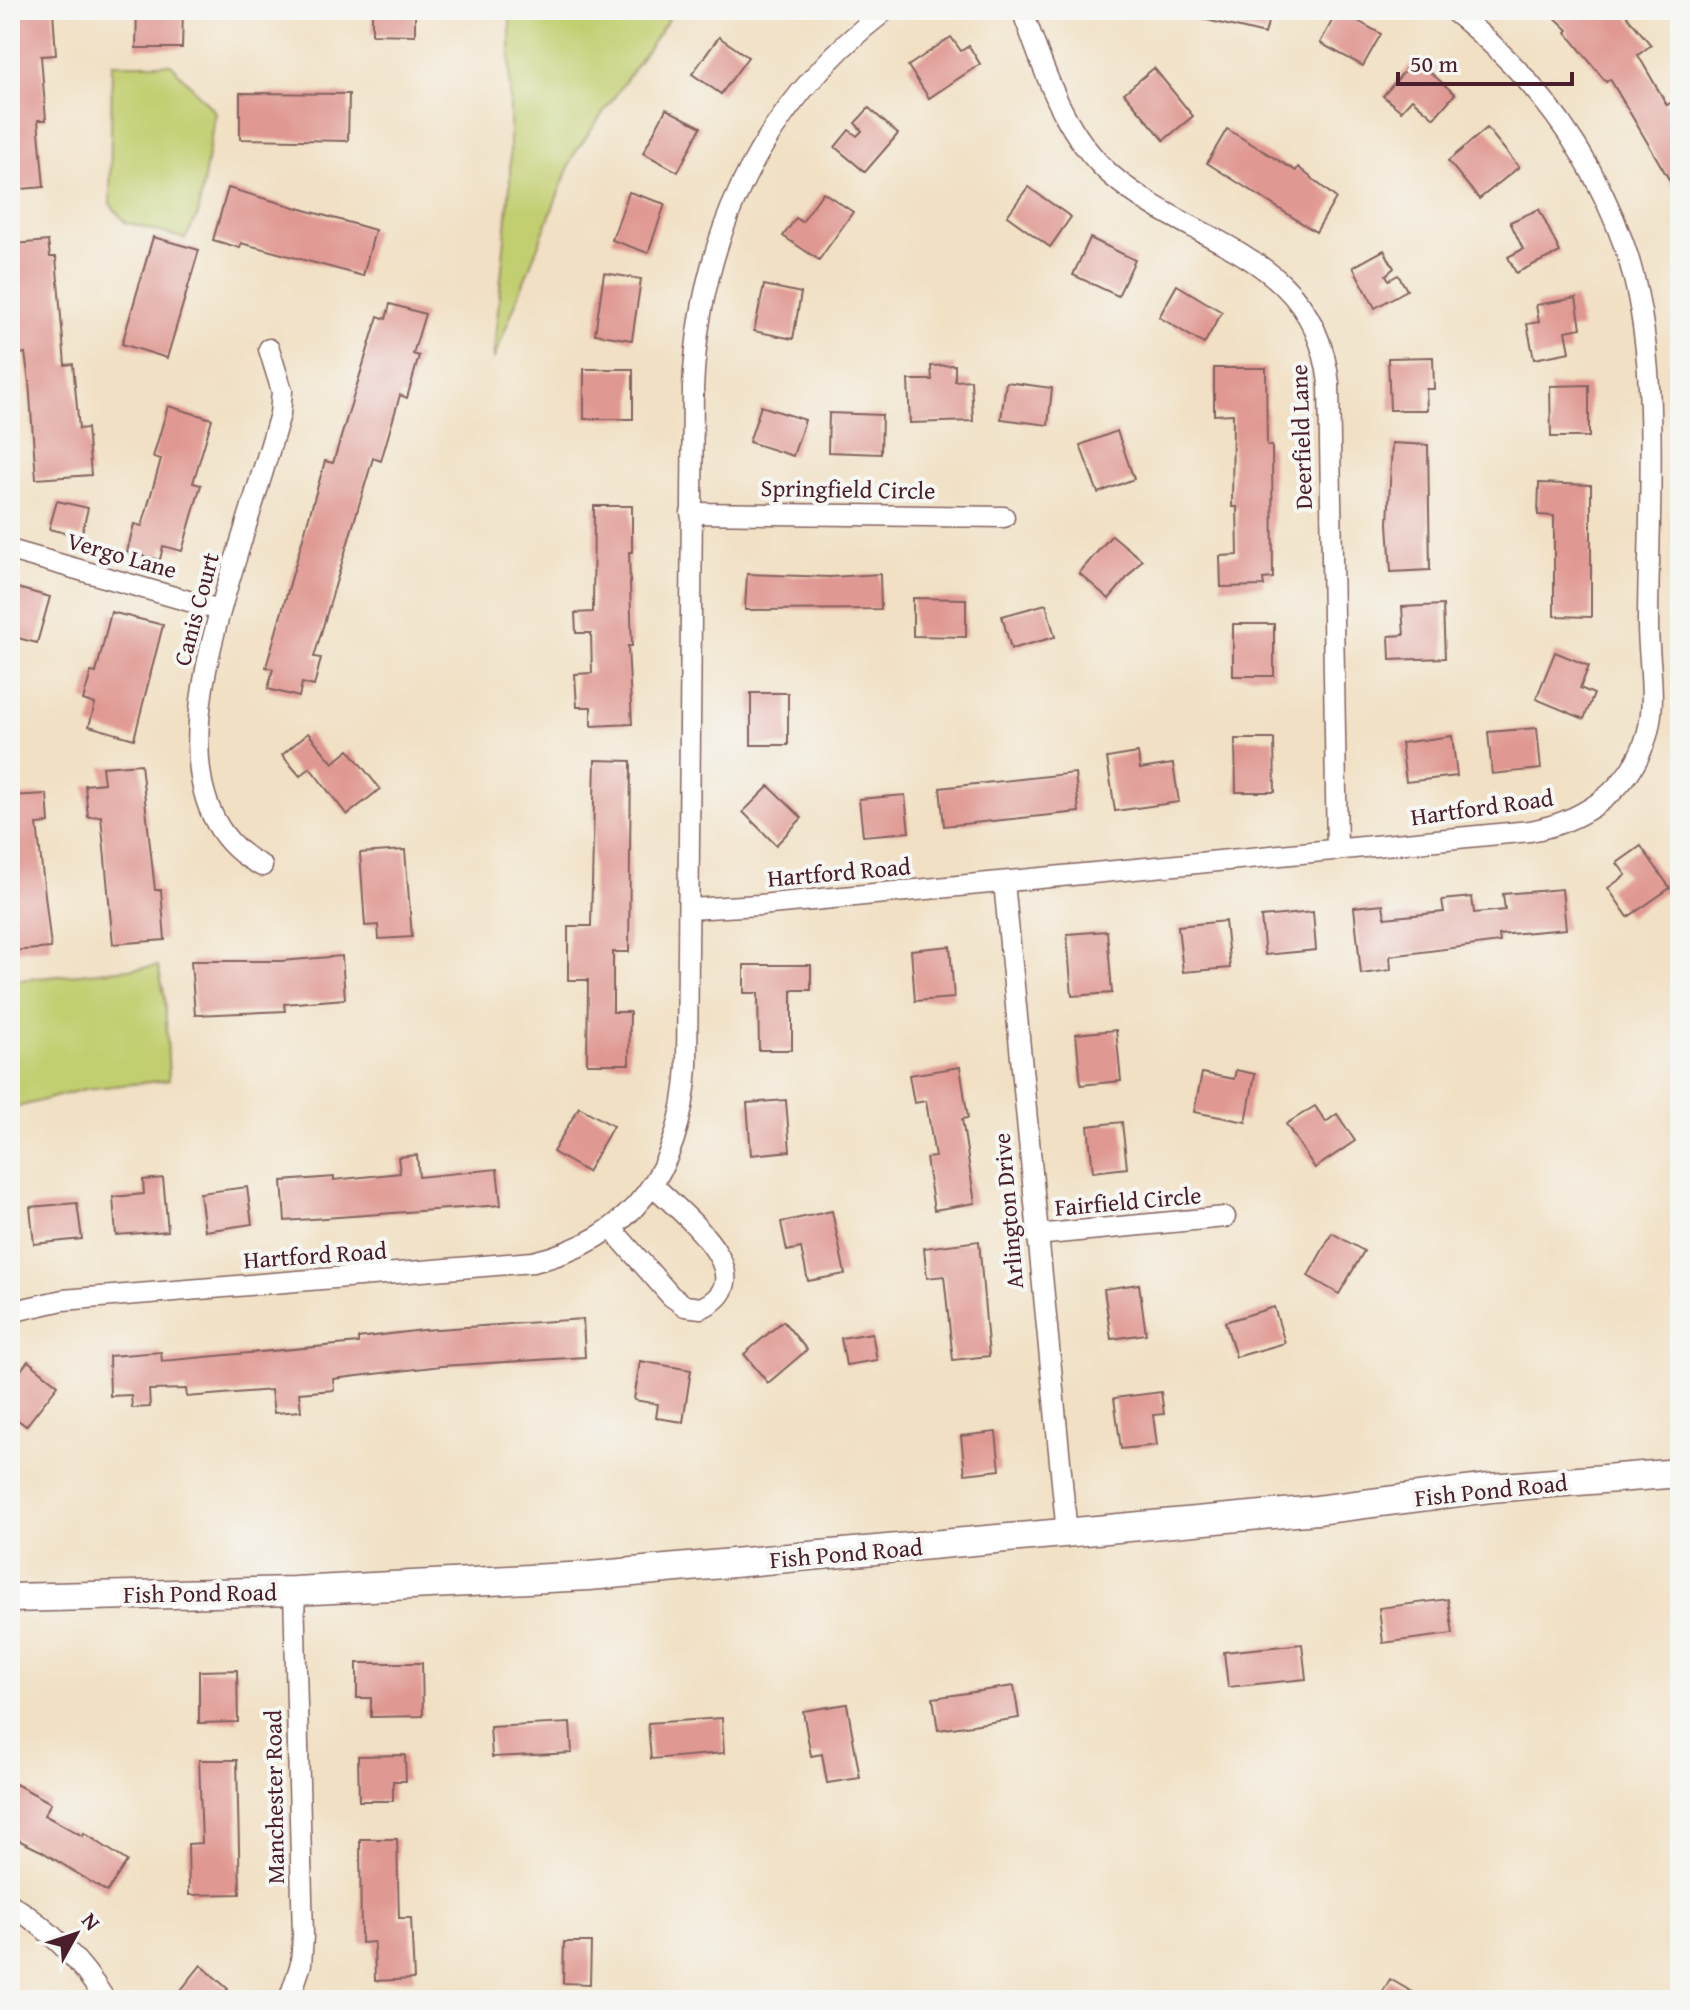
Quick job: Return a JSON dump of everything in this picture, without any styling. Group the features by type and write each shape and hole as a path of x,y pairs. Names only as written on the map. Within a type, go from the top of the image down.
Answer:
{"street":[{"name":"Hartford Road","path":"10,1312 63,1300 510,1265 559,1256 586,1245 611,1228 654,1186 674,1144 686,1094 691,513 697,329 721,232 760,149 792,102 851,39 886,10"},
{"name":"Deerfield Lane","path":"1022,10 1059,107 1095,159 1146,200 1266,268 1299,301 1319,338 1329,384 1337,850"},
{"name":"Hartford Road","path":"689,909 1502,834 1563,823 1594,808 1610,795 1634,764 1650,724 1649,381 1636,286 1625,246 1590,167 1568,129 1515,64 1452,10"},
{"name":"Canis Court","path":"262,866 243,856 213,813 202,781 198,719 220,610 280,414 282,391 269,349"},
{"name":"Springfield Circle","path":"691,513 1004,517"},
{"name":"Vergo Lane","path":"10,550 220,610"},
{"name":"Arlington Drive","path":"1004,882 1067,1534"},
{"path":"611,1228 678,1302 701,1308 716,1299 726,1276 721,1259 654,1186"},
{"name":"Fairfield Circle","path":"1036,1235 1225,1217"},
{"name":"Fish Pond Road","path":"10,1598 294,1591 601,1575 1067,1534 1317,1510 1490,1488 1680,1473"},
{"name":"Manchester Road","path":"289,2000 301,1964 303,1936 294,1591"},
{"path":"10,1904 78,1959 105,2000"}],"green space":[{"path":"510,10 675,10 573,156 493,361 510,186"},
{"path":"112,64 171,64 215,112 198,215 185,239 125,222 110,204"},
{"path":"158,966 165,998 169,1080 85,1089 10,1109 10,981"}],"building":[{"path":"137,10 183,10 182,48 136,48"},
{"path":"372,10 415,10 415,35 372,34"},
{"path":"1195,10 1271,10 1265,34 1194,17"},
{"path":"1338,10 1381,34 1363,66 1320,43"},
{"path":"1547,10 1622,10 1651,45 1638,55 1667,105 1680,97 1680,198 1610,79 1606,82 1566,32 1568,30"},
{"path":"53,11 56,55 41,56 46,120 38,120 44,187 10,190 10,79 14,79 10,15"},
{"path":"719,37 748,57 721,94 692,74"},
{"path":"951,37 961,51 969,46 980,64 929,98 908,66"},
{"path":"1415,59 1455,94 1434,118 1412,99 1401,111 1383,96"},
{"path":"1154,68 1193,116 1164,140 1124,93"},
{"path":"240,93 349,94 348,141 240,139"},
{"path":"869,108 898,134 865,172 835,147 849,130 857,136 862,131 855,123"},
{"path":"666,109 701,127 678,172 643,153"},
{"path":"1487,128 1519,167 1479,199 1448,161"},
{"path":"1227,129 1296,171 1298,167 1336,198 1316,232 1207,163"},
{"path":"1028,187 1071,217 1050,247 1007,216"},
{"path":"228,188 375,230 363,276 241,243 240,248 213,240"},
{"path":"629,192 665,204 648,253 612,240"},
{"path":"823,192 853,212 819,260 783,236 796,218 802,222"},
{"path":"1539,209 1560,252 1516,273 1508,257 1523,249 1510,222"},
{"path":"153,237 199,250 167,358 122,344"},
{"path":"1090,238 1135,260 1118,296 1073,275"},
{"path":"48,241 50,257 56,257 65,365 73,364 79,429 87,428 91,475 36,479 29,382 25,353 20,354 10,267 17,266 15,244"},
{"path":"1384,250 1394,268 1386,275 1389,280 1398,275 1407,290 1375,308 1353,267"},
{"path":"604,273 641,279 632,340 595,334"},
{"path":"764,285 801,293 793,339 754,331"},
{"path":"1177,285 1222,312 1204,344 1159,317"},
{"path":"1576,298 1581,328 1566,331 1570,352 1534,359 1527,324 1539,322 1536,305"},
{"path":"390,304 425,314 413,354 419,356 407,398 400,395 381,461 373,458 314,657 321,658 314,686 302,683 299,697 268,689 273,669 266,667 325,461 333,463 378,316 386,319"},
{"path":"1433,357 1434,389 1426,389 1427,410 1390,410 1388,358"},
{"path":"955,365 955,381 971,380 973,421 910,423 908,380 932,380 931,366"},
{"path":"1214,368 1266,368 1267,446 1272,446 1273,578 1263,579 1264,586 1221,587 1220,556 1238,555 1237,507 1232,507 1233,414 1214,415"},
{"path":"584,369 633,369 633,419 584,419"},
{"path":"1006,382 1052,388 1048,425 1001,419"},
{"path":"1589,385 1589,437 1551,437 1550,386"},
{"path":"168,406 212,419 193,483 201,485 182,551 163,546 160,560 127,552 134,524 142,526 161,459 153,457"},
{"path":"761,406 805,420 793,456 749,442"},
{"path":"829,413 882,415 881,454 828,452"},
{"path":"1117,431 1134,479 1098,493 1080,445"},
{"path":"1392,443 1428,445 1430,570 1391,572 1388,523"},
{"path":"1539,483 1591,485 1591,617 1554,616 1554,516 1538,515"},
{"path":"57,501 88,508 81,537 49,529"},
{"path":"594,506 632,506 632,552 629,552 632,646 628,646 632,724 591,726 591,707 577,707 575,674 592,673 591,633 576,633 575,613 593,612"},
{"path":"1112,535 1142,560 1109,599 1079,573"},
{"path":"747,574 830,577 880,574 881,609 745,610"},
{"path":"10,586 50,597 37,643 10,636"},
{"path":"913,598 966,599 966,637 913,636"},
{"path":"1046,604 1055,637 1011,649 1002,616"},
{"path":"1443,605 1445,658 1390,660 1389,636 1404,635 1402,607"},
{"path":"111,612 163,625 134,739 89,726 95,704 83,700 91,672 96,673"},
{"path":"1233,624 1274,624 1274,676 1233,676"},
{"path":"1555,652 1589,666 1580,688 1594,694 1584,719 1536,699"},
{"path":"751,693 788,693 788,745 751,745"},
{"path":"1537,728 1541,769 1492,774 1488,732"},
{"path":"308,733 333,763 349,750 380,789 347,815 310,768 300,776 282,755"},
{"path":"1452,736 1457,776 1406,782 1401,743"},
{"path":"1235,739 1274,739 1275,792 1236,792"},
{"path":"1138,753 1140,769 1173,764 1179,802 1115,811 1107,758"},
{"path":"595,760 631,761 629,952 613,952 613,1012 630,1012 629,1064 587,1064 588,980 568,980 568,926 591,926"},
{"path":"141,764 155,890 161,890 165,940 113,944 101,816 88,817 85,785 104,783 102,767"},
{"path":"1075,773 1079,812 944,826 940,788"},
{"path":"769,786 802,818 776,845 743,812"},
{"path":"47,794 49,823 37,824 51,948 10,951 10,796"},
{"path":"905,795 909,832 863,836 859,799"},
{"path":"1641,846 1670,888 1628,917 1608,888 1626,875 1617,863"},
{"path":"405,850 412,937 379,939 378,925 365,926 360,853"},
{"path":"1562,889 1566,929 1499,935 1500,942 1390,956 1391,970 1361,974 1354,907 1383,904 1385,918 1444,912 1442,900 1472,897 1474,913 1505,910 1503,894"},
{"path":"1313,912 1316,950 1265,955 1261,917"},
{"path":"1225,921 1230,968 1183,972 1178,926"},
{"path":"1107,931 1112,993 1072,996 1067,934"},
{"path":"950,946 954,998 915,1001 911,950"},
{"path":"342,956 345,999 284,1004 285,1011 195,1015 191,961 281,961"},
{"path":"744,965 811,965 811,990 792,990 792,1050 759,1050 758,993 744,993"},
{"path":"1116,1030 1121,1081 1081,1085 1076,1034"},
{"path":"960,1067 968,1118 962,1119 975,1203 934,1210 926,1158 935,1157 926,1101 914,1103 909,1075"},
{"path":"1236,1070 1255,1074 1246,1122 1194,1112 1202,1073 1234,1079"},
{"path":"786,1100 790,1151 751,1155 747,1103"},
{"path":"1315,1106 1326,1122 1337,1114 1355,1141 1315,1168 1286,1124"},
{"path":"579,1107 613,1126 587,1172 553,1152"},
{"path":"1122,1122 1127,1168 1093,1172 1088,1126"},
{"path":"417,1155 419,1177 497,1169 501,1205 285,1221 282,1181 334,1177 334,1180 400,1173 398,1157"},
{"path":"163,1178 168,1231 116,1235 113,1197 144,1194 143,1180"},
{"path":"247,1187 252,1224 205,1231 200,1193"},
{"path":"77,1203 82,1239 34,1244 30,1207"},
{"path":"832,1211 845,1274 808,1281 801,1248 787,1251 781,1222"},
{"path":"1332,1233 1364,1251 1339,1294 1308,1276"},
{"path":"979,1241 989,1356 953,1360 944,1276 927,1278 924,1248"},
{"path":"1139,1284 1146,1334 1111,1339 1104,1289"},
{"path":"1274,1307 1285,1343 1236,1357 1225,1322"},
{"path":"583,1319 585,1357 441,1366 333,1379 334,1390 299,1393 301,1411 274,1413 271,1390 187,1397 186,1389 149,1390 150,1407 132,1408 131,1395 110,1396 109,1356 161,1352 162,1361 358,1343 358,1338 423,1330"},
{"path":"783,1321 807,1350 768,1383 744,1354"},
{"path":"872,1333 877,1360 846,1365 841,1338"},
{"path":"28,1361 58,1385 26,1426 10,1414 10,1384"},
{"path":"640,1361 691,1370 683,1422 656,1418 658,1404 634,1400"},
{"path":"1161,1392 1164,1414 1153,1415 1157,1445 1121,1449 1114,1398"},
{"path":"996,1432 1000,1470 965,1474 961,1436"},
{"path":"1448,1599 1453,1634 1383,1643 1379,1608"},
{"path":"1302,1644 1306,1679 1228,1687 1224,1652"},
{"path":"357,1663 422,1663 423,1716 371,1717 371,1698 357,1698"},
{"path":"237,1670 238,1722 199,1723 199,1671"},
{"path":"1014,1686 1019,1718 938,1730 933,1698"},
{"path":"847,1704 860,1778 827,1783 822,1754 811,1756 803,1711"},
{"path":"722,1718 724,1753 651,1759 648,1723"},
{"path":"570,1723 572,1753 492,1757 490,1727"},
{"path":"405,1755 406,1781 393,1781 393,1801 359,1801 358,1756"},
{"path":"199,1760 237,1760 240,1894 189,1895 188,1844 202,1843"},
{"path":"10,1781 51,1803 44,1815 83,1836 84,1833 127,1861 107,1892 41,1851 10,1836"},
{"path":"360,1839 397,1839 399,1918 411,1918 414,1979 375,1981 374,1942 361,1943"},
{"path":"564,1942 591,1942 590,1984 563,1983"},
{"path":"201,1965 228,1989 218,2000 173,2000"},
{"path":"1390,1979 1426,2000 1378,2000"}]}
